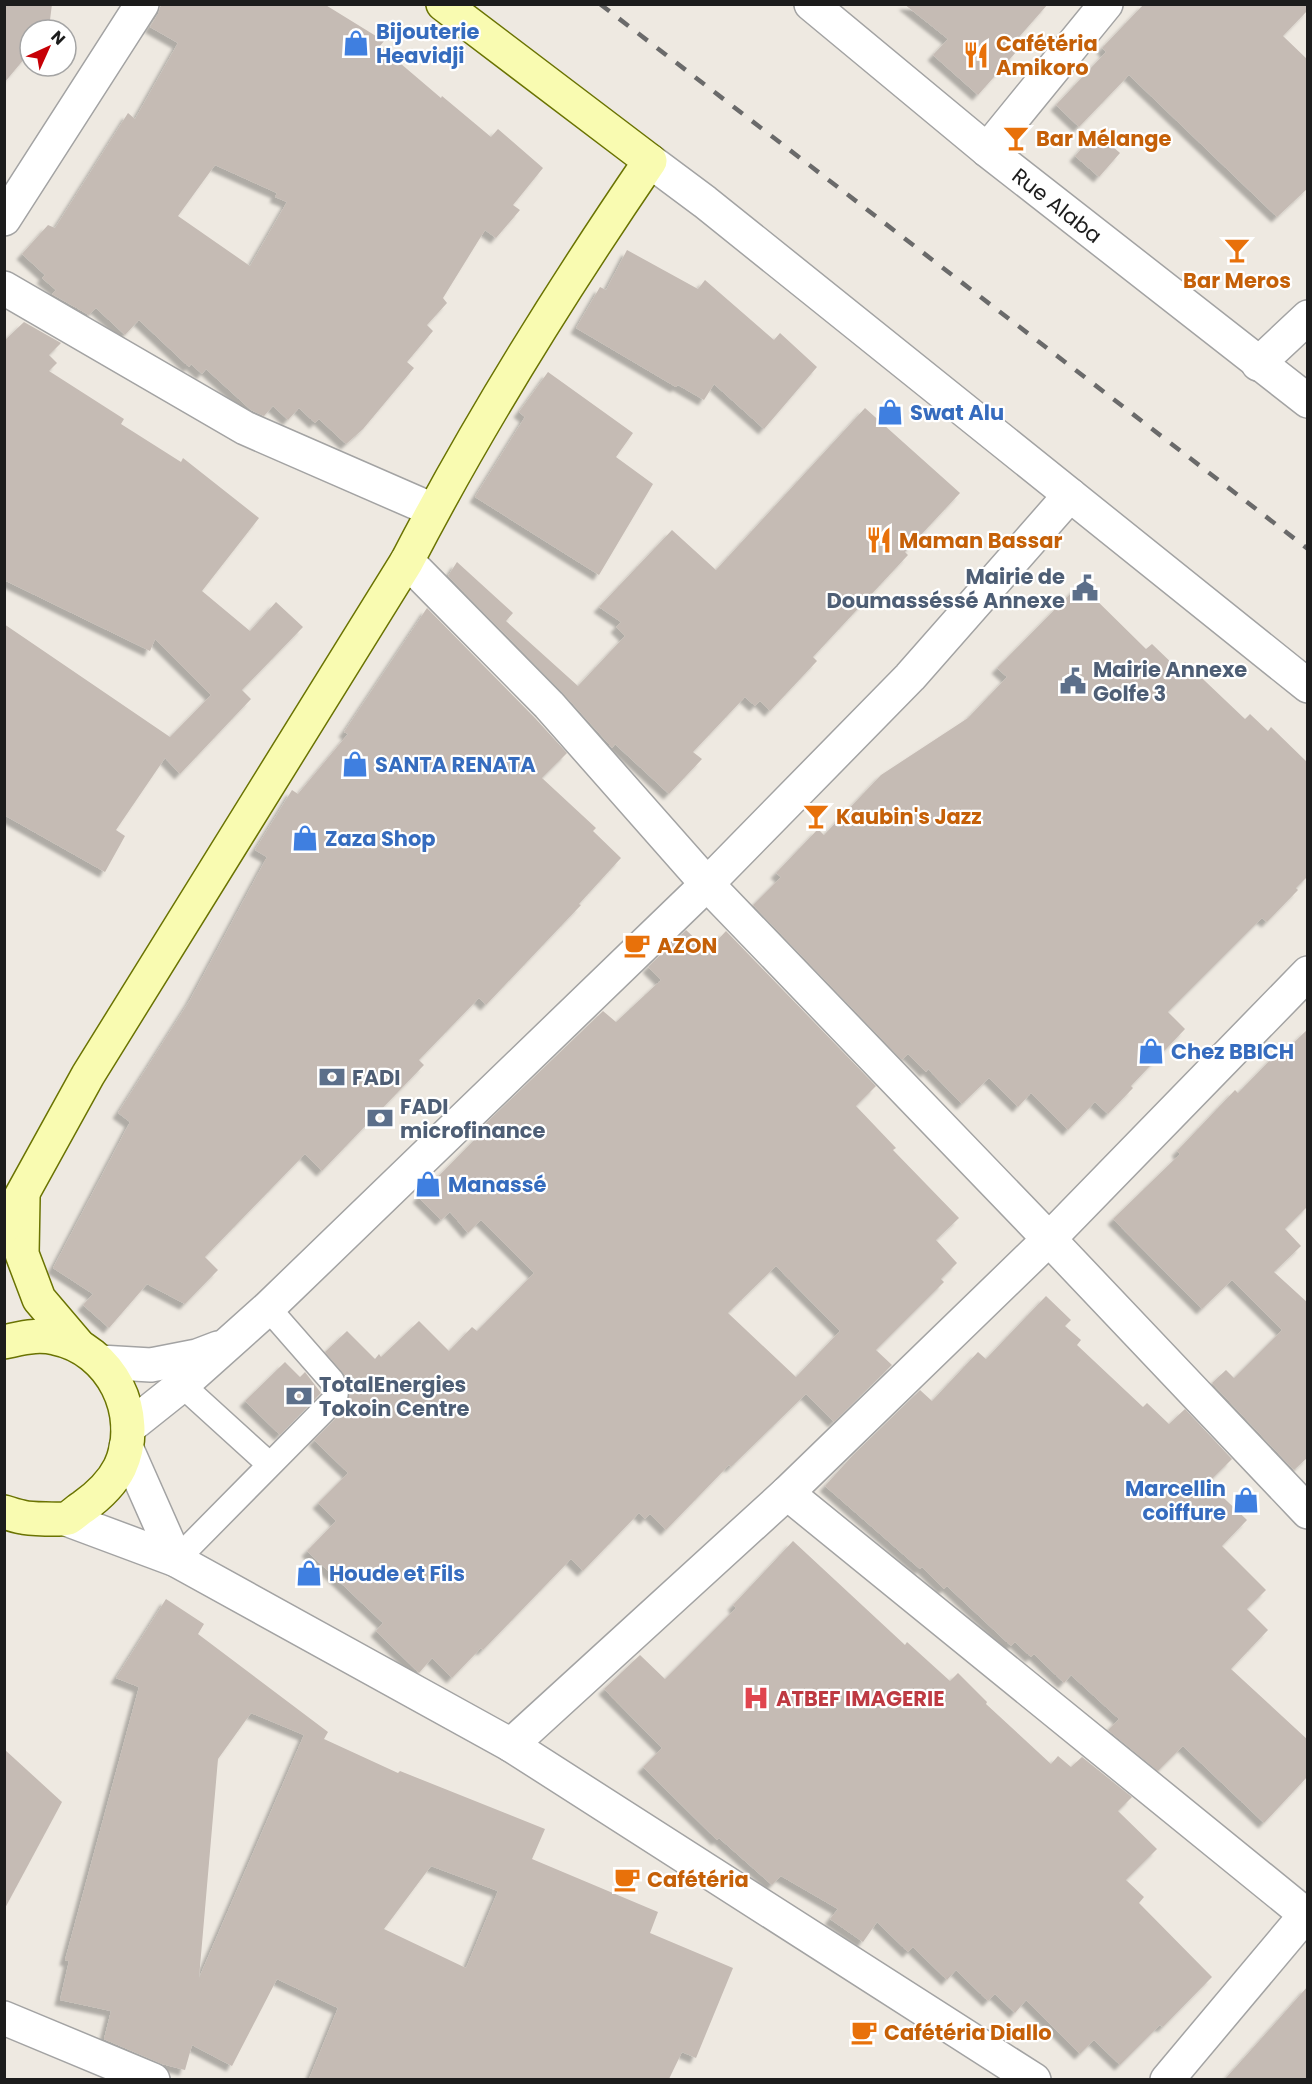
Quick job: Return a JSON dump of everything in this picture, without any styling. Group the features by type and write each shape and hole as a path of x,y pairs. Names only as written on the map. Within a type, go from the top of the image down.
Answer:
{"main road":[{"path":"4,1227 88,1075 407,561 516,367 650,161 443,4"},
{"path":"11,1520 66,1519 93,1500 108,1485 120,1467 127,1437 127,1410 112,1376 39,1299 22,1254 23,1196"},
{"path":"4,1342 27,1336 54,1337 89,1354"}],"street":[{"path":"4,219 142,4"},
{"name":"Rue Alaba","path":"811,4 987,150 1308,401"},
{"path":"987,150 1106,4"},
{"path":"650,161 705,202 1308,686"},
{"path":"4,288 245,428 434,510"},
{"path":"1258,364 1308,317"},
{"path":"176,1560 127,1437 268,1308 706,884 910,677 1070,495"},
{"path":"407,561 549,705 706,884 1049,1239 1308,1512"},
{"path":"511,1745 787,1493 1049,1239 1308,973"},
{"path":"89,1354 151,1365 197,1356 225,1345"},
{"path":"787,1493 1306,1913 1167,2079"},
{"path":"66,1519 176,1560 511,1745 1034,2079"},
{"path":"4,2018 153,2079"}],"lane":[{"path":"176,1560 335,1399 336,1391 332,1381 268,1308"},
{"path":"182,1385 269,1464"}],"building":[{"path":"4,4 52,4 50,18 18,18 18,66 4,83"},
{"path":"161,4 324,4 384,41 380,46 491,137 498,129 543,168 513,205 520,210 496,238 485,230 443,298 447,303 427,325 433,331 407,362 414,368 363,429 346,444 319,419 315,423 299,408 288,420 273,406 264,416 251,410 206,369 202,374 191,364 189,367 139,320 125,335 96,308 89,315 52,294 56,290 42,278 45,275 22,254 48,225 55,228 128,113 135,119 178,43 150,27","holes":["215,165 277,193 275,197 287,202 250,266 178,216"]},
{"path":"904,4 1048,4 1011,46 1017,51 978,95 933,55 948,39"},
{"path":"1144,4 1308,4 1308,10 1283,36 1308,60 1308,188 1277,217 1129,75 1079,127 1056,105 1106,52 1102,48"},
{"path":"1096,132 1120,153 1099,177 1075,156"},
{"path":"627,250 698,289 705,280 774,340 780,333 817,367 764,429 714,384 704,400 678,385 676,387 576,328 600,287 606,290"},
{"path":"24,322 61,343 49,355 57,363 49,371 124,419 121,424 181,462 183,458 259,518 202,591 250,631 276,602 303,627 242,690 251,699 180,774 165,758 116,830 125,836 105,872 4,815 4,624 170,737 211,695 155,639 150,651 4,580 4,341"},
{"path":"548,372 633,433 616,457 653,484 599,575 475,497 525,417 519,412"},
{"path":"865,408 960,493 905,552 908,555 813,657 817,661 770,711 760,701 755,706 745,697 693,752 702,759 669,794 615,744 612,748 562,692 448,576 457,562 513,613 506,621 578,686 625,636 616,627 621,622 599,607 672,530 716,570"},
{"path":"1080,584 1146,649 1152,644 1178,669 1185,662 1245,719 1250,714 1268,731 1271,727 1308,763 1308,876 1296,888 1298,890 1267,922 1262,918 1168,1012 1185,1029 1131,1086 1133,1088 1108,1114 1095,1102 1068,1130 1031,1093 1018,1107 989,1078 962,1104 928,1069 926,1072 908,1054 902,1060 753,905 781,877 776,873 818,829 824,835 881,775 968,718 1007,677 997,668"},
{"path":"427,608 567,753 542,778 596,828 593,831 621,858 579,904 581,905 486,1005 479,998 419,1060 424,1065 322,1171 305,1154 205,1257 218,1270 185,1304 147,1284 109,1328 83,1305 93,1294 53,1268 130,1122 118,1113 190,1000 267,857 255,850 292,790 298,794 348,734 344,732"},
{"path":"686,930 700,943 702,941 710,948 726,931 876,1086 856,1106 896,1148 893,1150 959,1218 936,1240 957,1263 941,1279 944,1282 876,1350 892,1365 834,1422 806,1394 731,1467 729,1465 666,1530 650,1514 645,1519 639,1513 583,1571 571,1559 483,1650 481,1648 452,1678 432,1658 419,1673 376,1631 383,1623 307,1551 336,1521 318,1503 348,1473 314,1440 345,1409 350,1393 345,1375 325,1352 347,1331 375,1359 379,1354 381,1357 419,1321 449,1351 472,1327 477,1331 534,1273 481,1220 468,1233 450,1212 441,1220 418,1197 486,1128 484,1125 603,1011 616,1022 661,980 648,967","holes":["776,1266 840,1331 796,1377 728,1313"]},
{"path":"1308,1029 1308,1206 1285,1229 1301,1246 1274,1272 1308,1303 1308,1457 1294,1470 1212,1383 1226,1370 1234,1378 1282,1330 1232,1280 1202,1309 1113,1219 1180,1154 1177,1151 1235,1090 1238,1093 1279,1051 1282,1054"},
{"path":"1046,1296 1071,1320 1065,1326 1081,1340 1077,1345 1143,1407 1147,1403 1169,1424 1185,1409 1232,1459 1208,1483 1247,1520 1222,1546 1266,1590 1247,1609 1268,1630 1231,1669 1308,1740 1308,1776 1264,1823 1183,1746 1158,1771 1108,1730 1119,1719 1071,1675 1064,1683 1034,1654 1031,1657 1015,1642 1011,1646 947,1586 944,1589 922,1567 920,1569 825,1486 853,1455 920,1390 932,1401 978,1352 986,1359"},
{"path":"285,1362 300,1377 305,1372 321,1393 280,1435 245,1401"},
{"path":"793,1541 905,1645 907,1642 950,1681 958,1673 987,1702 986,1704 1051,1764 1058,1756 1071,1767 1082,1757 1132,1797 1118,1811 1157,1849 1126,1880 1144,1897 1139,1903 1212,1977 1163,2027 1160,2025 1120,2065 1094,2040 1080,2054 1026,2000 1015,2013 995,1994 988,2001 956,1970 947,1980 913,1947 908,1952 877,1922 863,1942 830,1919 838,1909 781,1876 772,1885 719,1838 717,1840 643,1767 662,1748 604,1689 640,1655 665,1679 736,1608 733,1605"},
{"path":"166,1599 204,1624 198,1634 328,1732 324,1739 398,1773 400,1771 545,1829 532,1859 658,1912 650,1933 733,1968 696,2058 682,2052 669,2079 309,2079 338,2008 277,1979 232,2066 192,2045 185,2070 162,2064 104,2039 111,2011 60,2000 69,1961 65,1960 139,1687 116,1678","holes":["251,1713 304,1735 199,1978 218,1759","431,1866 498,1891 466,1968 384,1929"]},
{"path":"4,1749 62,1802 4,1910"},
{"path":"1308,1986 1308,2079 1225,2079 1269,2030"}],"railway":[{"path":"600,4 1308,549"}],"place":[{"name":"Bijouterie Heavidji","path":"356,43"},
{"name":"Cafétéria Amikoro","path":"976,55"},
{"name":"Bar Mélange","path":"1016,138"},
{"name":"Bar Meros","path":"1237,250"},
{"name":"Swat Alu","path":"890,412"},
{"name":"Maman Bassar","path":"879,540"},
{"name":"Mairie de Doumasséssé Annexe","path":"1085,588"},
{"name":"Mairie Annexe Golfe 3","path":"1073,681"},
{"name":"SANTA RENATA","path":"355,764"},
{"name":"Kaubin's Jazz","path":"816,816"},
{"name":"Zaza Shop","path":"305,838"},
{"name":"AZON","path":"637,945"},
{"name":"Chez BBICH","path":"1151,1051"},
{"name":"FADI","path":"332,1077"},
{"name":"FADI microfinance","path":"380,1118"},
{"name":"Manassé","path":"428,1184"},
{"name":"TotalEnergies Tokoin Centre","path":"299,1396"},
{"name":"Marcellin coiffure","path":"1246,1500"},
{"name":"Houde et Fils","path":"309,1573"},
{"name":"ATBEF IMAGERIE","path":"756,1698"},
{"name":"Cafétéria","path":"627,1879"},
{"name":"Cafétéria Diallo","path":"864,2032"}]}
